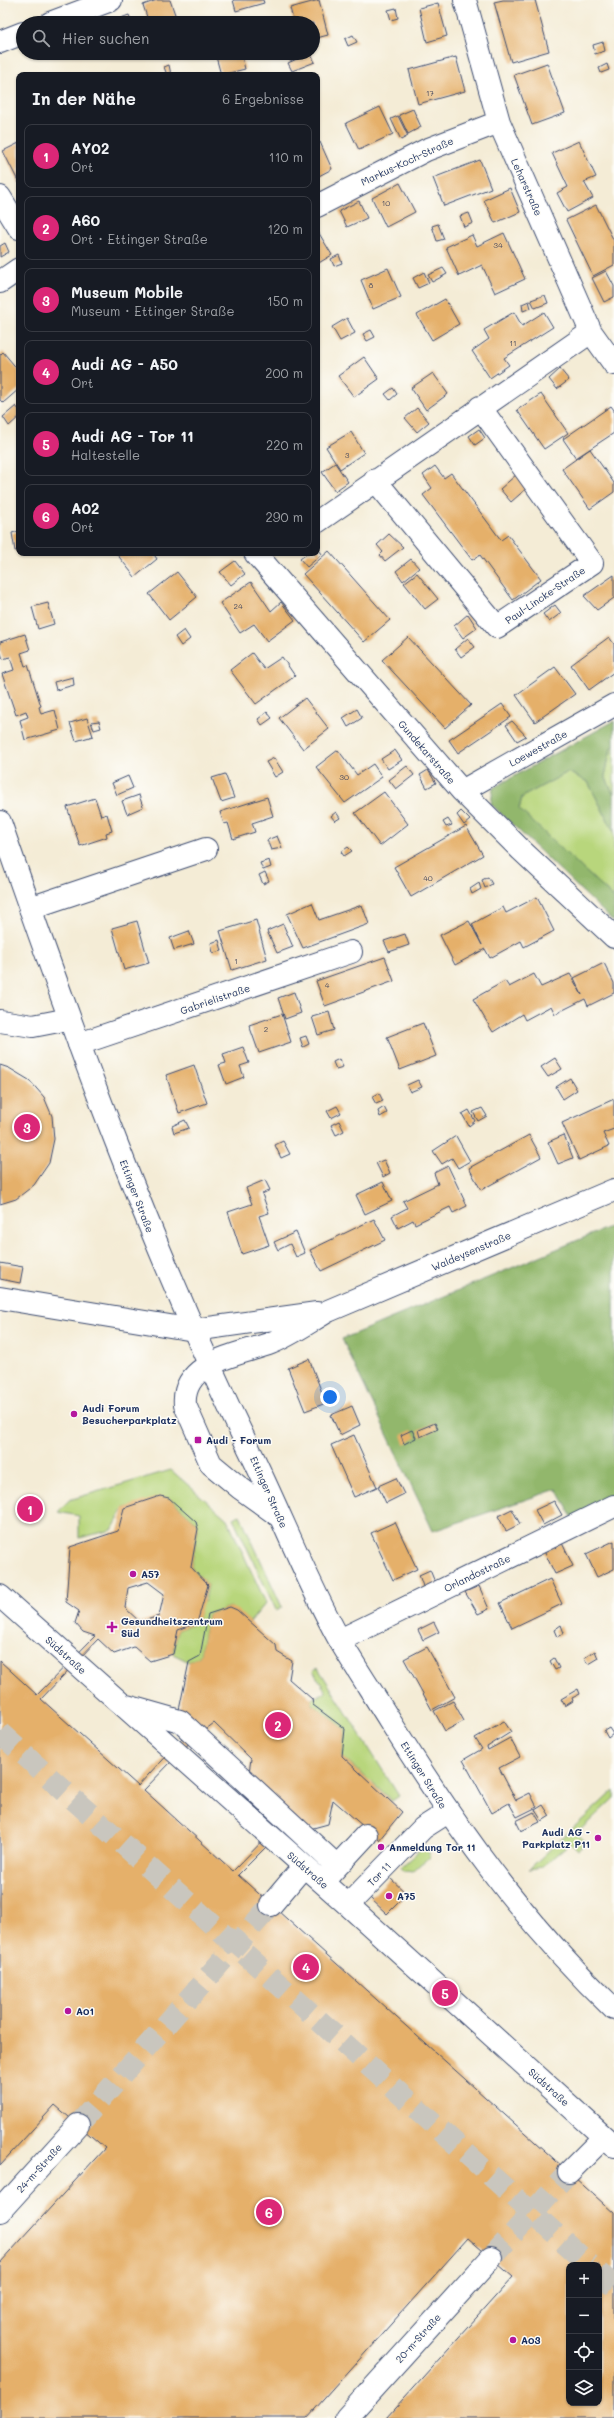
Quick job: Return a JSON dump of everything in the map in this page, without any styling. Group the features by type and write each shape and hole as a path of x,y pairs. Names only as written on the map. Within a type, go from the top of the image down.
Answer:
{"street":[{"name":"Leharstraße","path":"465,0 499,122 591,332 614,364"},
{"path":"66,16 97,2"},
{"path":"0,42 16,36"},
{"name":"Markus-Koch-Straße","path":"320,204 426,150 499,122"},
{"path":"0,197 16,223"},
{"path":"0,282 16,271"},
{"path":"320,520 480,407 591,332"},
{"name":"Paul-Lincke-Straße","path":"375,480 497,627 592,564 480,407"},
{"name":"Gundekarstraße","path":"264,556 462,791 521,850 614,937"},
{"name":"Loewestraße","path":"462,791 614,705"},
{"name":"Ettinger Straße","path":"0,822 69,1019 141,1209 208,1364 279,1516 340,1640 448,1812 488,1868 545,1938 614,2009"},
{"path":"30,908 206,849"},
{"name":"Gabrielistraße","path":"79,1044 351,952"},
{"path":"0,1021 32,1026 69,1019"},
{"name":"Waldeysenstraße","path":"208,1364 271,1343 294,1332 328,1311 614,1190"},
{"name":"Waldeysenstraße","path":"0,1298 194,1330 328,1311"},
{"path":"208,1364 188,1383 184,1397 185,1406 198,1440 211,1464 240,1488 279,1516"},
{"name":"Orlandostraße","path":"340,1640 614,1506"},
{"name":"Südstraße","path":"0,1596 303,1867 348,1905 609,2141"},
{"path":"122,1705 180,1721 337,1866"},
{"name":"Tor 11","path":"348,1905 423,1828 448,1812"},
{"path":"322,1883 366,1834"},
{"path":"271,1905 303,1867"},
{"name":"24-m-Straße","path":"0,2212 78,2124"},
{"path":"569,2172 609,2141"},
{"name":"20-m-Straße","path":"346,2418 491,2258"}],"green space":[{"path":"614,721 614,746 611,748 605,776 614,795 614,832 588,782 568,772 522,797 519,809 614,898 614,922 491,804 493,788"},
{"path":"614,746 614,795 605,776 611,748"},
{"path":"568,772 588,782 614,832 614,898 519,810 522,797"},
{"path":"614,1225 614,1512 579,1530 557,1489 433,1531 342,1339"},
{"path":"171,1470 227,1519 266,1603 250,1622 230,1607 208,1614 200,1656 189,1662 173,1654 178,1630 197,1623 202,1601 205,1600 208,1585 191,1567 198,1529 196,1522 169,1498 124,1508 112,1530 79,1538 79,1516 58,1512 69,1500"},
{"path":"240,1515 282,1607 276,1610 233,1518"},
{"path":"318,1668 399,1796 392,1801 342,1756 345,1729 313,1705 312,1699 326,1692 313,1670"},
{"path":"614,1790 614,1798 577,1833 587,1843 578,1851 570,1843 542,1867 529,1869"},
{"path":"424,1846 429,1852 429,1857 413,1872 404,1871 401,1867"}],"building":[{"path":"157,0 170,0 176,16 147,16 143,5"},
{"path":"233,0 263,0 264,3 236,11"},
{"path":"319,0 328,35 320,37 320,16 292,16 290,8"},
{"path":"503,0 535,0 549,51 511,62 494,2"},
{"path":"438,3 447,36 427,42 419,8"},
{"path":"396,8 398,18 391,20 388,10"},
{"path":"353,35 357,42 348,46 345,39"},
{"path":"603,42 605,51 595,54 593,45"},
{"path":"456,57 465,91 418,104 409,70"},
{"path":"217,60 243,60 245,69 233,72 220,72"},
{"path":"295,60 314,60 315,62 292,71 288,63"},
{"path":"547,63 565,113 532,125 514,75"},
{"path":"607,64 609,70 601,73 599,68"},
{"path":"169,65 170,72 166,72 164,67"},
{"path":"380,107 393,134 359,150 346,123"},
{"path":"413,109 421,127 408,134 399,115"},
{"path":"398,116 408,136 401,140 391,119"},
{"path":"579,141 596,177 584,182 593,198 567,212 557,193 568,187 552,153"},
{"path":"320,142 332,169 320,175"},
{"path":"16,144 16,177 3,151"},
{"path":"480,160 491,188 444,206 433,178"},
{"path":"400,183 415,212 386,227 372,198"},
{"path":"510,188 520,212 495,223 484,200"},
{"path":"359,201 367,218 347,227 339,211"},
{"path":"596,205 614,241 614,265 593,276 566,220"},
{"path":"469,213 473,223 464,227 460,216"},
{"path":"438,224 444,239 437,241 432,226"},
{"path":"504,233 525,279 495,293 482,265 459,276 446,247 472,235 477,246"},
{"path":"320,235 332,255 320,262"},
{"path":"5,243 9,252 0,257 0,246"},
{"path":"339,255 342,263 334,266 331,259"},
{"path":"388,268 401,297 373,309 361,280"},
{"path":"443,268 447,274 432,282 428,275"},
{"path":"606,271 614,286 614,297 604,302 592,278"},
{"path":"424,272 429,283 418,288 413,278"},
{"path":"545,295 548,303 535,308 531,300"},
{"path":"445,299 459,324 432,340 417,315"},
{"path":"529,301 531,308 523,311 522,304"},
{"path":"514,312 522,326 544,312 553,327 504,358 509,365 490,378 472,351 489,339 484,330"},
{"path":"347,318 355,333 340,341 332,327"},
{"path":"371,330 375,337 367,341 363,334"},
{"path":"3,352 16,367 16,392 3,403 0,400 0,355"},
{"path":"364,357 379,379 354,397 338,376"},
{"path":"560,369 569,380 557,389 549,379"},
{"path":"433,373 448,394 426,410 411,388"},
{"path":"393,388 397,394 390,400 385,394"},
{"path":"541,394 568,433 544,449 517,410"},
{"path":"16,406 16,420 9,426 3,417"},
{"path":"611,406 614,410 614,433 576,458 563,439"},
{"path":"417,408 429,422 417,432 405,418"},
{"path":"479,429 485,438 475,445 469,436"},
{"path":"351,432 364,453 340,469 326,447"},
{"path":"590,449 614,483 614,492 590,509 562,469"},
{"path":"335,463 348,482 335,491 322,472"},
{"path":"435,466 444,478 451,473 501,540 508,535 541,579 513,600 480,555 472,560 423,495 432,488 423,475"},
{"path":"517,474 528,487 511,502 500,489"},
{"path":"16,532 15,551 12,533"},
{"path":"389,534 403,547 385,561 380,555 383,552 377,545"},
{"path":"329,551 390,620 364,642 303,574"},
{"path":"118,556 155,556 157,559 135,577"},
{"path":"304,556 320,556 307,567 300,559"},
{"path":"411,559 419,568 403,581 396,571"},
{"path":"235,561 245,574 231,585 220,572"},
{"path":"177,572 197,597 169,620 149,594"},
{"path":"417,573 438,599 425,609 404,583"},
{"path":"614,575 614,598 597,610 584,596"},
{"path":"251,582 271,611 281,602 295,620 267,641 254,624 240,633 220,603"},
{"path":"48,603 54,624 38,629 32,607"},
{"path":"555,605 561,613 549,622 543,614"},
{"path":"468,614 477,628 463,638 454,626"},
{"path":"184,630 190,639 181,646 175,637"},
{"path":"25,634 30,650 21,653 25,666 28,665 41,706 39,707 41,714 55,710 60,730 25,740 20,720 28,717 26,711 16,715 2,674 14,670 10,657 3,659 0,651 0,642"},
{"path":"408,637 471,705 445,728 382,660"},
{"path":"609,637 614,644 614,672 589,690 571,665"},
{"path":"468,638 475,647 461,657 455,649"},
{"path":"252,653 264,669 282,657 295,676 256,704 230,670"},
{"path":"555,667 575,694 535,722 516,695"},
{"path":"73,677 74,685 56,690 54,682"},
{"path":"305,698 329,729 303,749 279,718"},
{"path":"502,704 511,717 458,753 449,740"},
{"path":"357,709 362,718 348,727 343,718"},
{"path":"267,712 272,718 262,725 258,719"},
{"path":"87,718 93,736 76,741 70,723"},
{"path":"99,721 101,728 94,730 91,722"},
{"path":"512,721 526,736 517,741 506,725"},
{"path":"338,750 357,775 373,764 382,777 345,803 316,767"},
{"path":"395,750 402,760 388,769 381,759"},
{"path":"274,758 283,772 275,777 266,762"},
{"path":"407,766 414,775 396,789 389,780"},
{"path":"428,770 436,783 427,788 420,775"},
{"path":"225,774 234,798 221,802 212,778"},
{"path":"128,776 133,788 117,795 112,783"},
{"path":"384,792 408,824 380,846 355,813"},
{"path":"139,795 143,807 127,814 122,801"},
{"path":"267,797 273,816 252,823 255,832 233,839 228,823 224,824 220,812"},
{"path":"95,798 101,816 107,814 112,831 106,833 107,837 80,846 67,807"},
{"path":"461,811 470,820 464,825 457,815"},
{"path":"336,812 340,818 335,821 331,816"},
{"path":"448,819 452,825 446,827 443,822"},
{"path":"466,826 483,855 411,897 394,867"},
{"path":"277,836 282,848 271,850 267,840"},
{"path":"348,847 352,851 344,856 341,852"},
{"path":"269,860 271,867 263,870 260,863"},
{"path":"265,872 269,881 263,884 259,875"},
{"path":"488,877 492,884 485,888 482,880"},
{"path":"479,883 481,889 472,894 470,889"},
{"path":"537,897 554,931 524,947 521,941 490,958 485,949 455,965 440,935 469,921 482,945 472,924 503,907 506,913"},
{"path":"312,903 319,920 362,905 369,924 303,948 287,914"},
{"path":"256,920 267,959 232,970 220,931"},
{"path":"137,921 149,963 124,970 112,928"},
{"path":"283,924 293,947 277,953 267,931"},
{"path":"189,931 194,944 174,950 170,938"},
{"path":"405,934 409,945 389,952 384,941"},
{"path":"219,940 222,951 213,953 211,943"},
{"path":"385,957 394,981 325,1006 316,981"},
{"path":"604,963 614,983 614,993 588,1006 585,999 555,1014 551,1006 525,1020 522,1014 493,1032 473,999 505,981 509,987 534,974 541,987 570,974 582,995 574,978"},
{"path":"294,992 301,1013 285,1019 278,998"},
{"path":"329,1012 334,1030 318,1035 312,1017"},
{"path":"282,1014 291,1042 259,1053 249,1025"},
{"path":"423,1023 436,1056 400,1070 387,1037"},
{"path":"306,1036 309,1044 303,1047 300,1038"},
{"path":"243,1047 249,1063 240,1066 244,1077 226,1084 219,1065 226,1063 223,1054"},
{"path":"555,1058 562,1069 548,1077 541,1067"},
{"path":"339,1059 343,1067 336,1069 333,1062"},
{"path":"0,1065 9,1068 29,1080 44,1097 52,1116 54,1139 49,1163 34,1185 16,1199 0,1204"},
{"path":"194,1065 207,1103 179,1113 166,1075"},
{"path":"570,1078 577,1090 563,1099 556,1087"},
{"path":"418,1080 422,1087 410,1092 407,1085"},
{"path":"379,1093 383,1101 376,1104 372,1097"},
{"path":"614,1099 614,1129 603,1133 609,1146 579,1160 562,1123"},
{"path":"337,1106 341,1113 331,1118 327,1111"},
{"path":"384,1107 387,1113 380,1117 378,1111"},
{"path":"482,1108 487,1116 478,1121 473,1112"},
{"path":"469,1110 475,1121 469,1126 462,1114"},
{"path":"185,1120 189,1128 174,1133 172,1126"},
{"path":"339,1121 344,1131 336,1135 331,1125"},
{"path":"529,1135 541,1157 481,1190 469,1168"},
{"path":"564,1135 573,1158 558,1164 548,1142"},
{"path":"456,1136 470,1161 458,1168 452,1158 442,1164 433,1151"},
{"path":"283,1141 290,1154 281,1158 275,1145"},
{"path":"384,1160 390,1173 383,1177 376,1163"},
{"path":"448,1166 467,1206 453,1213 450,1207 415,1224 413,1220 398,1228 392,1216 407,1208 403,1201 438,1184 434,1173"},
{"path":"265,1180 270,1190 262,1194 269,1213 259,1216 269,1245 242,1254 228,1212 252,1204 246,1188"},
{"path":"383,1182 392,1201 365,1214 356,1195"},
{"path":"374,1219 385,1240 321,1271 310,1250"},
{"path":"296,1232 305,1253 296,1257 290,1244 278,1250 274,1242"},
{"path":"0,1263 23,1267 20,1283 0,1279"},
{"path":"309,1359 326,1403 305,1411 288,1368"},
{"path":"352,1406 360,1425 340,1435 331,1415"},
{"path":"435,1423 438,1429 420,1437 418,1430"},
{"path":"412,1430 416,1438 404,1444 401,1435"},
{"path":"354,1435 377,1487 354,1497 331,1445"},
{"path":"396,1478 404,1494 386,1503 378,1486"},
{"path":"160,1496 169,1498 196,1522 198,1529 191,1567 208,1585 197,1623 178,1630 173,1654 150,1661 134,1647 114,1654 98,1639 41,1699 138,1786 193,1726 178,1715 189,1662 200,1656 208,1614 230,1607 237,1610 276,1645 277,1652 292,1661 289,1679 312,1699 313,1705 345,1729 342,1756 402,1812 379,1840 333,1800 328,1824 306,1830 294,1819 238,1875 614,2213 614,2418 386,2418 513,2277 468,2238 307,2418 0,2418 0,2263 105,2148 55,2105 0,2165 0,1661 37,1695 95,1636 83,1632 75,1623 79,1611 66,1602 70,1547 118,1531 124,1508","holes":["148,1582 164,1594 159,1616 140,1622 125,1608 128,1588","214,1723 251,1759 248,1779 289,1814 233,1871 144,1790 200,1732 201,1733"]},
{"path":"554,1501 562,1515 543,1525 535,1510"},
{"path":"26,1503 37,1505 35,1516 24,1514"},
{"path":"512,1509 520,1524 506,1531 498,1516"},
{"path":"395,1522 417,1569 393,1580 371,1533"},
{"path":"614,1541 614,1569 597,1577 586,1554"},
{"path":"562,1543 573,1566 555,1574 544,1551"},
{"path":"430,1570 437,1587 425,1592 419,1575"},
{"path":"550,1579 562,1604 512,1628 500,1603"},
{"path":"479,1586 489,1609 478,1614 465,1592"},
{"path":"434,1622 439,1632 423,1640 418,1630"},
{"path":"561,1625 564,1633 557,1637 554,1630"},
{"path":"427,1647 455,1697 432,1710 404,1659"},
{"path":"595,1651 598,1658 588,1664 584,1658"},
{"path":"554,1658 559,1668 555,1670 550,1661"},
{"path":"578,1689 580,1694 572,1698 573,1701 565,1706 561,1699"},
{"path":"453,1701 464,1721 445,1731 434,1711"},
{"path":"504,1721 511,1732 487,1747 488,1750 510,1738 520,1757 499,1768 516,1800 530,1793 537,1807 517,1817 509,1803 492,1813 463,1760 482,1749 475,1738"},
{"path":"609,1728 613,1734 608,1738 604,1731"},
{"path":"543,1805 550,1816 542,1821 535,1810"},
{"path":"534,1812 540,1822 521,1831 516,1821"},
{"name":"A75","path":"390,1878 407,1894 387,1914 370,1898"}],"tunnel":[{"path":"0,1733 587,2262"},
{"path":"78,2125 271,1905"},
{"path":"491,2258 569,2172"},
{"path":"602,2276 614,2286"}],"place":[{"name":"Museum Mobile","path":"27,1127"},
{"name":"Audi Forum Besucherparkplatz","path":"74,1414"},
{"name":"Audi - Forum","path":"198,1440"},
{"name":"AY02","path":"30,1509"},
{"name":"A57","path":"133,1574"},
{"name":"Gesundheitszentrum Süd","path":"112,1627"},
{"name":"A60","path":"278,1725"},
{"name":"Audi AG - Parkplatz P11","path":"598,1838"},
{"name":"Anmeldung Tor 11","path":"381,1847"},
{"name":"A75","path":"389,1896"},
{"name":"Audi AG - A50","path":"306,1967"},
{"name":"Audi AG - Tor 11","path":"445,1993"},
{"name":"A01","path":"68,2011"},
{"name":"A02","path":"269,2212"},
{"name":"A03","path":"513,2340"}]}
